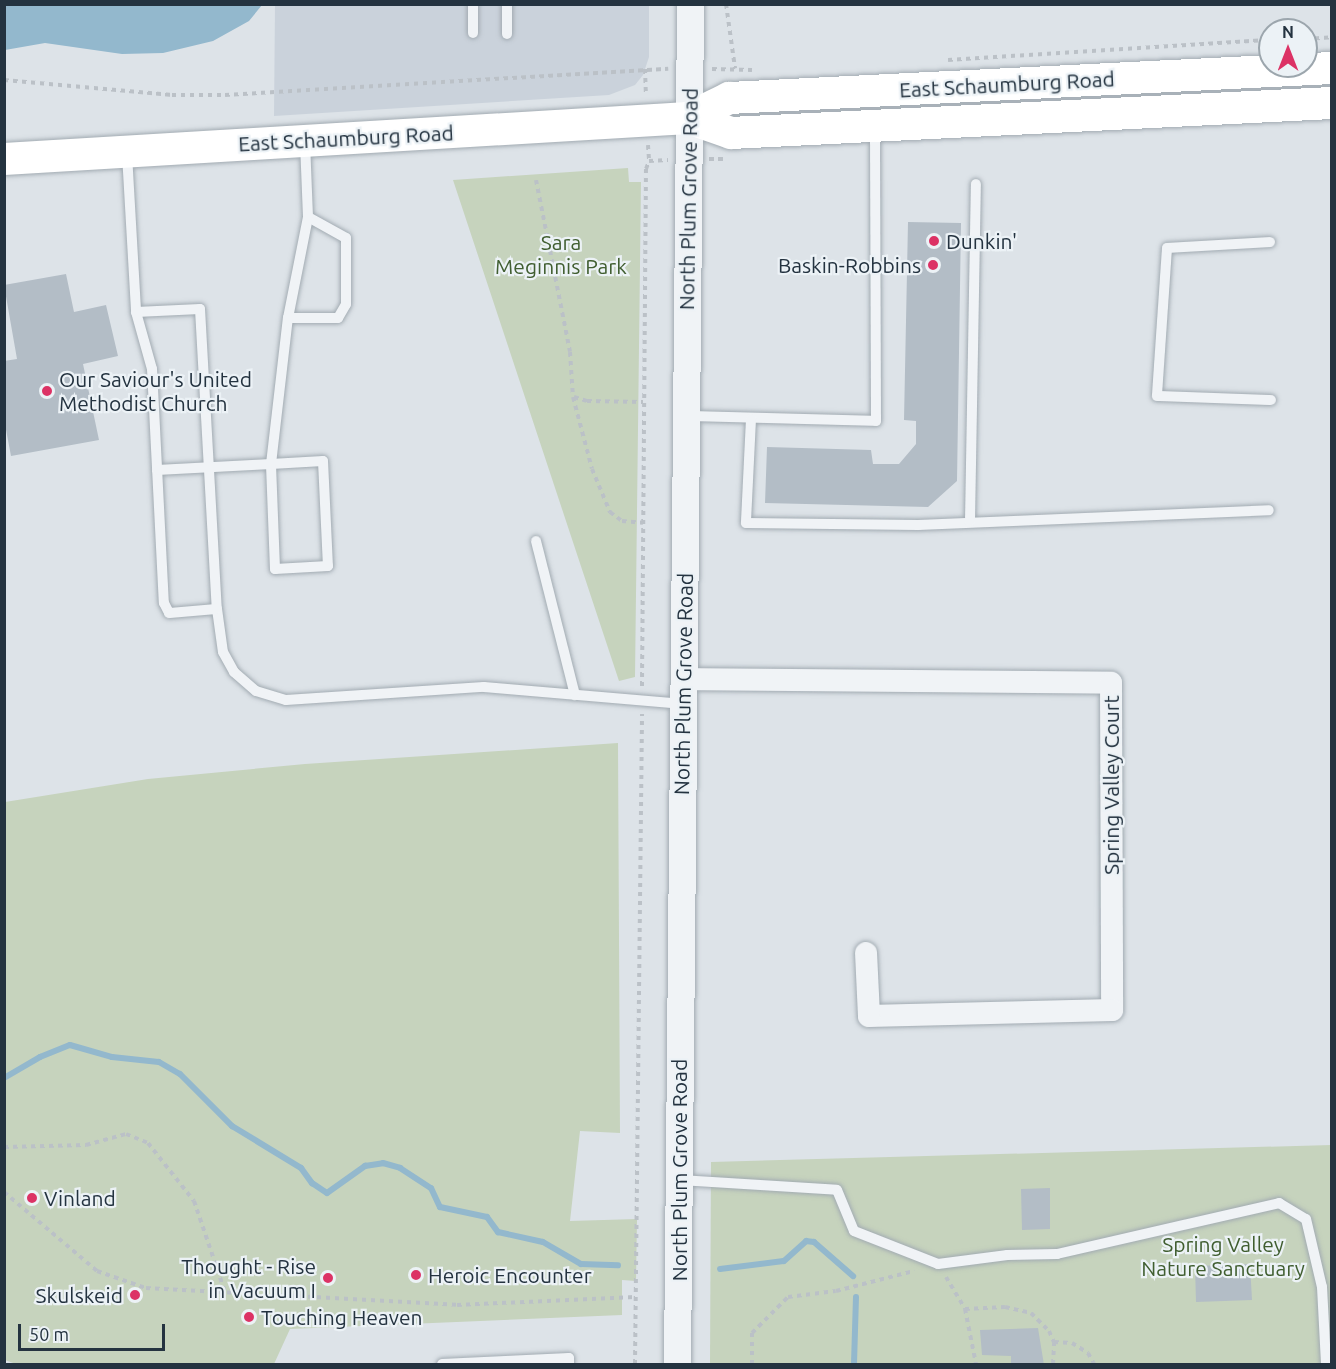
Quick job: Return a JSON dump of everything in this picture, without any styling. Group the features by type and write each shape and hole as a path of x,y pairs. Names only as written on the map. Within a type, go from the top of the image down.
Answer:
{"main road":[{"name":"East Schaumburg Road","path":"4,159 688,118 729,98 1332,68"},
{"name":"East Schaumburg Road","path":"688,118 731,133 1332,103"}],"street":[{"name":"North Plum Grove Road","path":"677,1365 690,4"},
{"name":"Spring Valley Court","path":"683,692 1111,682 1112,1010 870,1016 866,952"}],"lane":[{"path":"472,33 473,4"},
{"path":"507,4 507,34"},
{"path":"686,416 876,422 875,125"},
{"path":"158,470 209,467 271,464 323,461 328,566 275,569 271,464 288,318 308,217 305,141"},
{"path":"127,152 136,312 152,369 164,603 169,613 217,609"},
{"path":"970,521 976,184"},
{"path":"288,318 338,318 346,304 346,238 308,217"},
{"path":"1270,242 1167,248 1158,396 1271,399"},
{"path":"136,312 200,309 217,609 223,652 234,672 256,691 286,700 484,687 642,701 683,692"},
{"path":"751,419 746,523 918,525 1269,510"},
{"path":"536,541 575,695"},
{"path":"679,1180 837,1190 854,1231 938,1264 1007,1255 1057,1254 1279,1203 1305,1219 1322,1287 1326,1365"},
{"path":"442,1365 568,1358 569,1365"}],"path":[{"path":"726,4 735,68 758,71"},
{"path":"936,60 1258,41"},
{"path":"4,80 172,95 225,95 645,69"},
{"path":"635,1365 645,169"},
{"path":"536,180 570,352 573,397 592,469 610,512 622,521 643,523"},
{"path":"573,397 587,401 643,402"},
{"path":"4,1147 86,1145 126,1134 148,1143 194,1202 225,1292"},
{"path":"4,1192 97,1271 118,1281 146,1288 457,1305 636,1297"},
{"path":"752,1365 752,1333 788,1298 836,1291 938,1264 964,1309 976,1365"},
{"path":"964,1309 1005,1307 1031,1312 1048,1331 1054,1342 1053,1365"},
{"path":"1054,1342 1071,1343 1088,1353 1094,1365"}],"shaded area":[{"path":"275,5 649,5 649,57 643,75 635,85 609,95 274,116"}],"green space":[{"name":"Sara Meginnis Park","path":"628,168 629,182 641,182 635,677 619,681 453,180"},
{"path":"618,743 620,1133 580,1131 570,1221 637,1219 636,1281 622,1280 622,1315 290,1329 274,1364 16,1364 5,1360 5,802 148,779 305,764"},
{"name":"Spring Valley Nature Sanctuary","path":"1331,1145 1331,1364 710,1364 711,1162"}],"water":[{"path":"5,4 262,5 249,21 213,41 163,53 122,54 45,43 5,50"}],"building":[{"path":"908,222 961,223 957,481 928,507 765,503 767,447 871,450 873,464 899,464 916,444 916,421 904,420"},
{"name":"Our Saviour's United Methodist Church","path":"66,274 74,312 106,305 118,356 83,364 99,440 11,456 4,419 4,361 17,359 4,285"},
{"path":"1050,1188 1050,1229 1022,1230 1021,1189"},
{"path":"1250,1264 1252,1300 1196,1302 1195,1266"},
{"path":"1038,1328 1044,1365 1011,1365 1011,1356 982,1355 980,1330"}],"waterway":[{"path":"4,1078 40,1057 70,1045 112,1057 159,1062 180,1074 232,1126 301,1168 312,1183 327,1193 365,1166 383,1163 400,1168 431,1188 440,1207 487,1217 498,1232 543,1242 581,1264 618,1265"},
{"path":"720,1269 784,1261 806,1241 814,1242 853,1276"},
{"path":"854,1364 856,1297"}],"place":[{"name":"Dunkin'","path":"934,241"},
{"name":"Baskin-Robbins","path":"933,265"},
{"name":"Our Saviour's United Methodist Church","path":"47,391"},
{"name":"Vinland","path":"32,1198"},
{"name":"Heroic Encounter","path":"416,1275"},
{"name":"Thought - Rise in Vacuum I","path":"328,1278"},
{"name":"Skulskeid","path":"135,1295"},
{"name":"Touching Heaven","path":"249,1317"}]}
